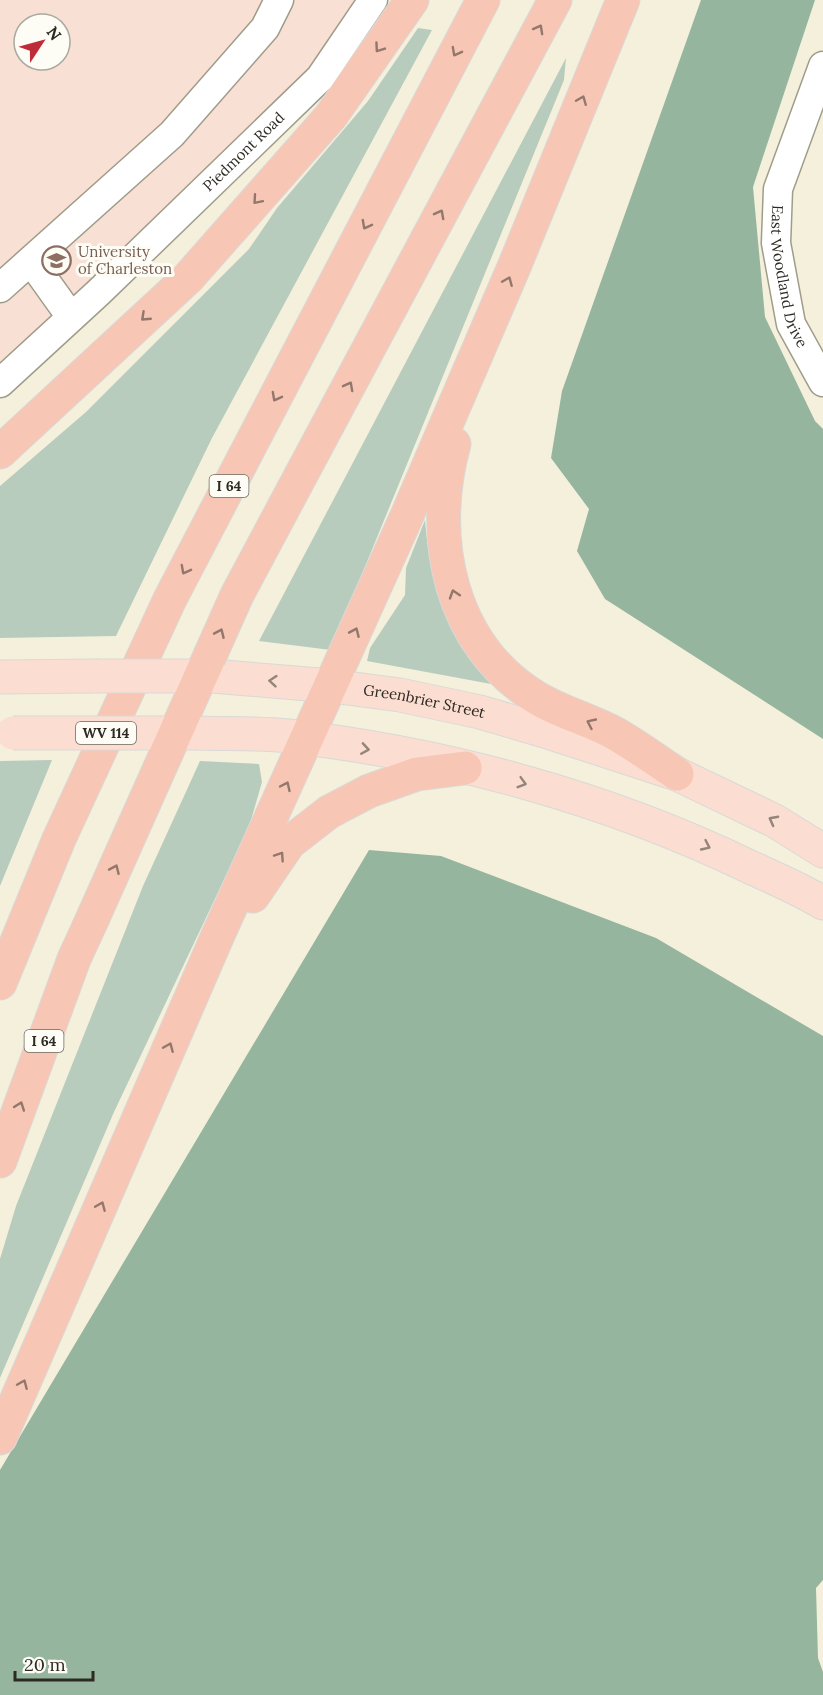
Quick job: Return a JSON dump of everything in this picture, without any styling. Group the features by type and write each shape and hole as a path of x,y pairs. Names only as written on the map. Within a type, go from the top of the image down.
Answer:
{"highway":[{"path":"0,452 188,278 331,116 412,0"},
{"name":"I 64","path":"0,983 59,839 170,599 483,0"},
{"name":"I 64","path":"0,1161 74,959 237,595 555,0"},
{"path":"0,1438 218,935 332,686 485,334 622,0"},
{"path":"485,334 445,476 442,520 445,563 455,600 489,657 509,677 537,698 615,734 677,774"},
{"path":"218,935 252,897 289,843 329,812 369,791 417,774 465,768"}],"main road":[{"name":"Greenbrier Street","path":"0,677 212,676 332,686 400,695 480,712 677,774 774,821 823,851"},
{"name":"WV 114","path":"7,733 198,733 307,740 431,759 627,815 701,843 823,903"}],"street":[{"path":"0,288 172,134 265,28 279,0"},
{"name":"Piedmont Road","path":"0,383 99,292 320,78 373,0"},
{"name":"East Woodland Drive","path":"823,66 778,189 776,243 791,324 823,382"},
{"path":"31,261 71,317"}],"shaded area":[{"name":"University of Charleston","path":"0,0 360,0 308,78 0,369"}],"green space":[{"path":"701,0 815,0 753,187 765,317 815,421 823,429 823,739 605,599 577,551 589,509 551,458 562,391"},
{"path":"418,28 432,30 212,438 116,636 0,638 0,486 86,412 249,249 277,208 368,101"},
{"path":"566,58 564,80 331,650 259,641"},
{"path":"425,520 431,568 443,608 462,646 491,684 367,661 370,648 405,595 406,568"},
{"path":"52,760 0,886 0,761"},
{"path":"200,761 259,764 262,782 249,827 114,1112 0,1378 0,1259 16,1206 143,886"},
{"path":"369,850 441,856 656,938 823,1036 823,1580 816,1588 818,1658 823,1672 823,1695 0,1695 0,1470"}],"place":[{"name":"University of Charleston","path":"57,261"}]}
